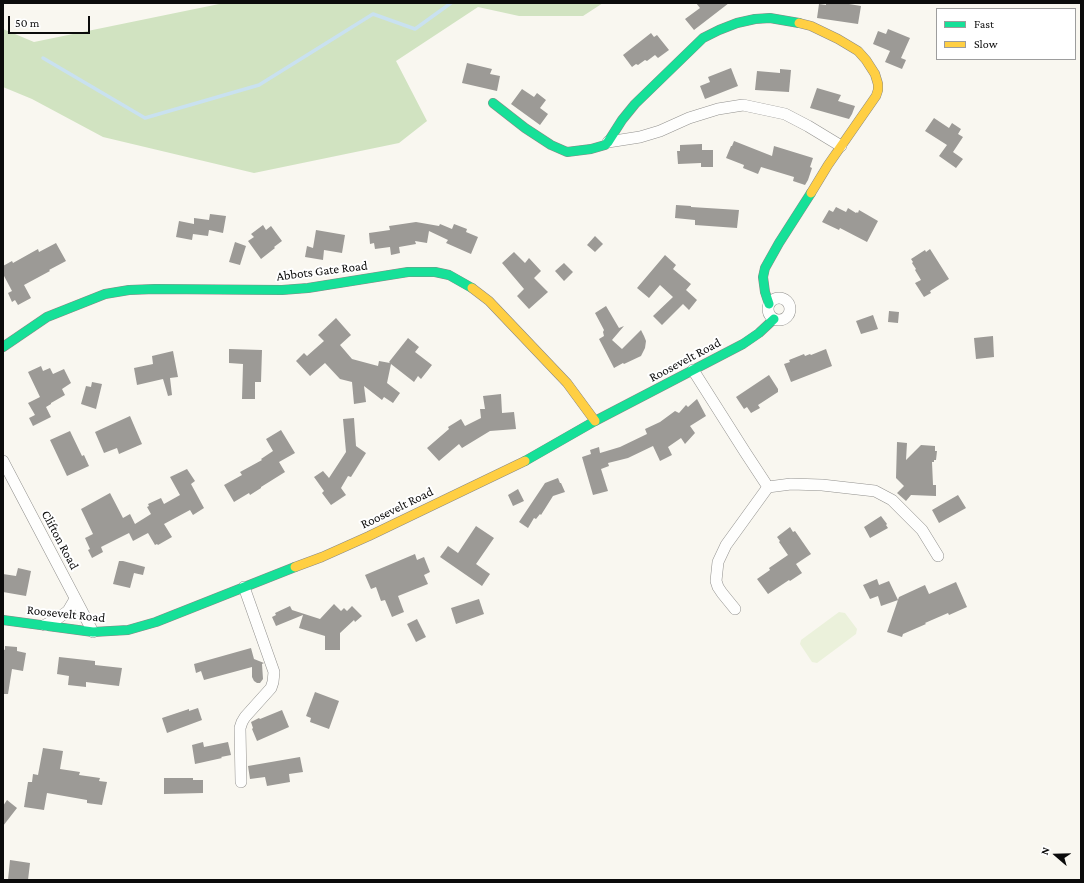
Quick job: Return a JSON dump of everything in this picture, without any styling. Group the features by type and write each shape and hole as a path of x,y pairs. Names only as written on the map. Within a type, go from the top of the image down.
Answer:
{"street":[{"path":"493,103 525,128 560,150 567,152 591,149 605,145 635,104 703,38 737,23 755,19 770,18 792,21 811,26 838,39 858,51 875,74 878,84 876,96 841,146 779,243 765,268 763,276 765,292 769,304 768,312 774,319 782,320 786,318 788,315 789,306 787,302 780,298 769,304"},
{"path":"608,142 640,137 660,131 689,118 718,109 743,105 785,114 841,146"},
{"name":"Abbots Gate Road","path":"3,347 47,318 105,294 129,290 155,289 282,290 308,288 408,272 435,272 449,275 470,286 489,301 567,383 595,421"},
{"name":"Roosevelt Road","path":"3,620 93,632 128,630 146,625 322,557 369,536 534,456 595,421 743,344 759,333 774,319"},
{"path":"693,370 768,487"},
{"name":"Clifton Road","path":"3,461 93,632"},
{"path":"735,609 718,587 716,581 718,562 726,545 768,487 791,484 875,491 892,500 922,530 938,556"},
{"path":"241,782 240,728 245,716 271,688 274,672 244,587"},
{"path":"45,625 68,611 76,599"}],"green space":[{"path":"224,3 603,3 583,16 519,16 478,7 396,61 427,121 399,143 254,173 103,137 32,99 3,87 3,29 34,42"},
{"path":"839,612 845,613 857,629 856,634 817,663 812,662 800,644 801,640"}],"building":[{"path":"696,3 729,3 694,30 685,19 700,8"},
{"path":"826,3 843,3 861,6 858,24 817,18 819,4 826,5"},
{"path":"888,29 910,38 901,58 906,60 902,69 885,62 890,51 873,44 878,31 886,34"},
{"path":"651,33 654,37 657,35 669,50 658,58 655,55 647,61 645,60 632,67 623,55"},
{"path":"467,63 492,69 490,74 500,76 497,91 462,83"},
{"path":"731,68 738,86 705,99 700,86 710,82 708,77"},
{"path":"780,69 791,70 789,92 755,90 757,71 780,73"},
{"path":"817,88 841,95 838,101 855,106 849,119 810,108"},
{"path":"522,89 534,97 537,93 546,100 540,108 548,114 540,125 511,104"},
{"path":"934,118 949,128 952,123 961,129 958,134 963,137 953,152 963,159 956,168 939,156 947,145 925,131"},
{"path":"734,141 772,156 774,146 813,158 810,167 812,168 808,180 805,185 793,181 794,177 761,167 758,174 743,168 744,165 726,158"},
{"path":"702,144 702,150 713,150 713,167 701,167 701,163 678,164 677,151 680,151 680,145"},
{"path":"676,205 739,210 737,228 695,225 695,220 675,218"},
{"path":"836,207 846,212 848,208 856,213 858,213 859,210 878,221 867,242 840,228 839,230 822,222 829,210 833,212"},
{"path":"210,214 226,216 223,233 209,230 208,236 193,234 192,240 176,237 179,221 194,224 194,218 209,220"},
{"path":"416,222 439,226 440,224 452,229 454,224 467,229 466,232 478,237 471,254 446,243 448,240 429,231 427,243 415,241 416,244 399,247 400,253 391,255 390,247 375,249 374,243 370,244 369,233 390,230 389,226"},
{"path":"263,225 266,230 271,226 282,241 261,259 248,241 254,237 251,234"},
{"path":"316,230 345,235 342,253 324,250 323,260 305,257 307,246 313,248"},
{"path":"595,236 603,244 595,252 587,245"},
{"path":"235,242 246,246 240,265 229,262"},
{"path":"56,243 66,261 24,285 31,298 18,305 15,300 12,302 8,293 12,291 3,274 3,266 12,261 13,263 38,249 39,252"},
{"path":"930,249 949,279 930,291 931,293 924,297 915,283 921,280 911,259 925,250 926,252"},
{"path":"514,252 525,263 529,258 541,271 534,278 548,292 529,309 517,296 524,289 502,263"},
{"path":"665,255 676,265 673,269 691,284 686,290 697,300 689,310 683,304 662,325 653,316 673,297 660,285 649,298 637,288"},
{"path":"564,263 573,272 564,281 555,271"},
{"path":"606,306 619,328 624,326 612,340 622,349 641,330 646,341 645,348 641,356 614,368 599,339 604,336 604,330 595,313"},
{"path":"889,311 899,312 898,323 888,322"},
{"path":"873,315 878,329 861,334 856,321"},
{"path":"336,318 351,335 340,345 352,359 378,366 379,361 390,363 389,362 408,338 419,347 415,352 432,365 421,379 418,376 414,382 391,364 387,383 400,393 393,403 384,397 382,400 364,386 366,402 354,404 352,382 340,379 325,363 310,376 296,361 304,353 307,356 324,341 318,335"},
{"path":"993,336 994,357 976,359 974,338"},
{"path":"229,349 262,350 261,382 255,382 255,399 242,399 243,364 229,363"},
{"path":"826,349 832,366 791,382 784,364 790,362 789,360 804,354 805,356 811,355"},
{"path":"173,351 178,377 170,378 172,395 168,396 163,379 137,385 134,368 153,364 152,356"},
{"path":"41,366 43,371 50,368 53,374 64,369 71,383 62,389 65,395 46,407 51,417 33,426 29,418 35,415 28,403 40,397 28,372"},
{"path":"769,375 778,389 778,392 758,405 760,408 751,413 747,407 744,409 736,397"},
{"path":"92,382 102,384 96,409 81,404 86,386 91,387"},
{"path":"501,394 502,413 514,412 516,429 490,431 462,448 459,444 439,461 427,448 449,429 448,427 461,419 465,426 481,418 480,409 485,409 483,396"},
{"path":"697,399 706,416 690,426 695,433 685,444 681,438 668,447 672,455 660,461 653,446 628,458 608,463 609,466 601,469 608,491 593,495 582,457 591,454 590,450 599,447 600,453 620,447 647,434 645,429 660,422 675,411 679,413 686,405 688,407"},
{"path":"130,416 142,444 119,454 117,448 104,453 95,432"},
{"path":"354,418 356,446 366,453 351,477 348,476 341,488 346,495 331,505 322,493 324,491 314,477 323,471 329,478 346,452 343,419"},
{"path":"281,430 295,453 279,462 285,472 250,495 249,493 234,502 224,485 242,475 240,472 262,460 261,459 273,451 266,439"},
{"path":"70,431 82,456 84,455 89,466 67,476 50,440"},
{"path":"897,442 907,443 906,460 921,445 935,446 935,451 937,451 936,460 932,462 933,485 936,485 936,496 911,495 906,501 897,493 904,486 896,478"},
{"path":"187,469 195,481 191,484 204,508 193,515 190,510 164,524 172,537 158,545 155,545 148,533 133,541 129,533 101,547 103,552 92,558 85,538 93,534 81,509 110,493 123,518 130,514 135,524 151,514 147,507 149,506 148,504 161,498 164,504 180,495 170,477"},
{"path":"558,478 565,492 553,496 541,515 540,514 536,519 534,518 528,528 519,522 545,483"},
{"path":"518,489 524,501 513,506 508,495"},
{"path":"958,495 966,508 939,523 932,510"},
{"path":"881,516 888,528 870,538 864,527"},
{"path":"476,526 494,538 476,564 490,574 482,586 440,557 448,546 458,553"},
{"path":"790,527 793,532 795,531 811,554 796,564 802,573 768,594 757,579 770,570 769,568 788,555 777,537"},
{"path":"415,554 417,560 424,557 430,572 424,575 428,584 398,596 404,612 392,617 385,600 381,601 376,587 371,589 365,575"},
{"path":"119,561 145,567 143,575 134,573 130,588 113,584"},
{"path":"18,568 31,571 26,596 3,592 3,574 16,576"},
{"path":"877,579 879,585 889,581 898,600 881,606 878,596 870,599 863,585"},
{"path":"956,582 967,607 925,623 926,624 903,634 902,637 887,632 899,597 925,585 929,594"},
{"path":"479,599 484,614 456,624 451,608"},
{"path":"334,604 341,611 344,608 347,611 352,606 362,616 355,622 354,620 340,633 340,650 325,650 325,636 299,628 303,615 276,626 272,617 276,615 275,613 290,606 292,610 320,619"},
{"path":"417,619 426,637 416,642 407,624"},
{"path":"5,646 17,647 17,651 26,653 23,671 12,669 8,694 3,694 3,649 5,650"},
{"path":"251,648 254,659 264,663 262,664 263,679 260,683 254,681 252,677 252,667 204,680 201,671 196,673 194,664"},
{"path":"59,657 95,661 95,665 122,668 119,686 86,682 86,687 68,685 69,676 57,674"},
{"path":"315,692 339,701 329,729 310,722 311,718 306,716"},
{"path":"198,708 202,720 167,733 162,718 189,709 189,711"},
{"path":"282,710 289,727 257,741 251,722"},
{"path":"203,742 204,747 228,742 231,755 195,764 192,745"},
{"path":"43,748 63,751 60,769 80,772 79,775 100,778 99,781 107,782 102,805 87,803 87,800 47,793 44,810 24,807 28,782 32,782 33,774 38,775"},
{"path":"300,757 303,772 289,774 290,782 267,786 265,777 250,779 248,766"},
{"path":"164,778 193,778 193,780 203,780 203,793 164,794"},
{"path":"7,800 17,808 3,826 3,806"},
{"path":"10,860 30,863 28,880 8,880"}],"waterway":[{"path":"43,58 145,118 259,85 373,14 415,29 451,3"}],"traffic: fast":[{"path":"493,103 525,128 551,145 567,152 591,149 605,145 635,104 703,38 737,23 755,19 770,18 799,23"},
{"path":"769,304 765,292 763,277 765,268 811,193"},
{"path":"3,347 47,317 105,294 129,290 282,290 308,288 408,272 435,272 449,275 472,288"},
{"path":"525,461 595,421 743,344 759,333 774,319"},
{"path":"3,620 93,632 128,630 156,622 295,567"}],"traffic: slow":[{"path":"799,23 811,26 838,39 858,51 875,74 878,84 876,96 828,165 811,193"},
{"path":"472,288 489,301 567,383 595,421"},
{"path":"295,567 322,557 369,536 525,461"}]}
